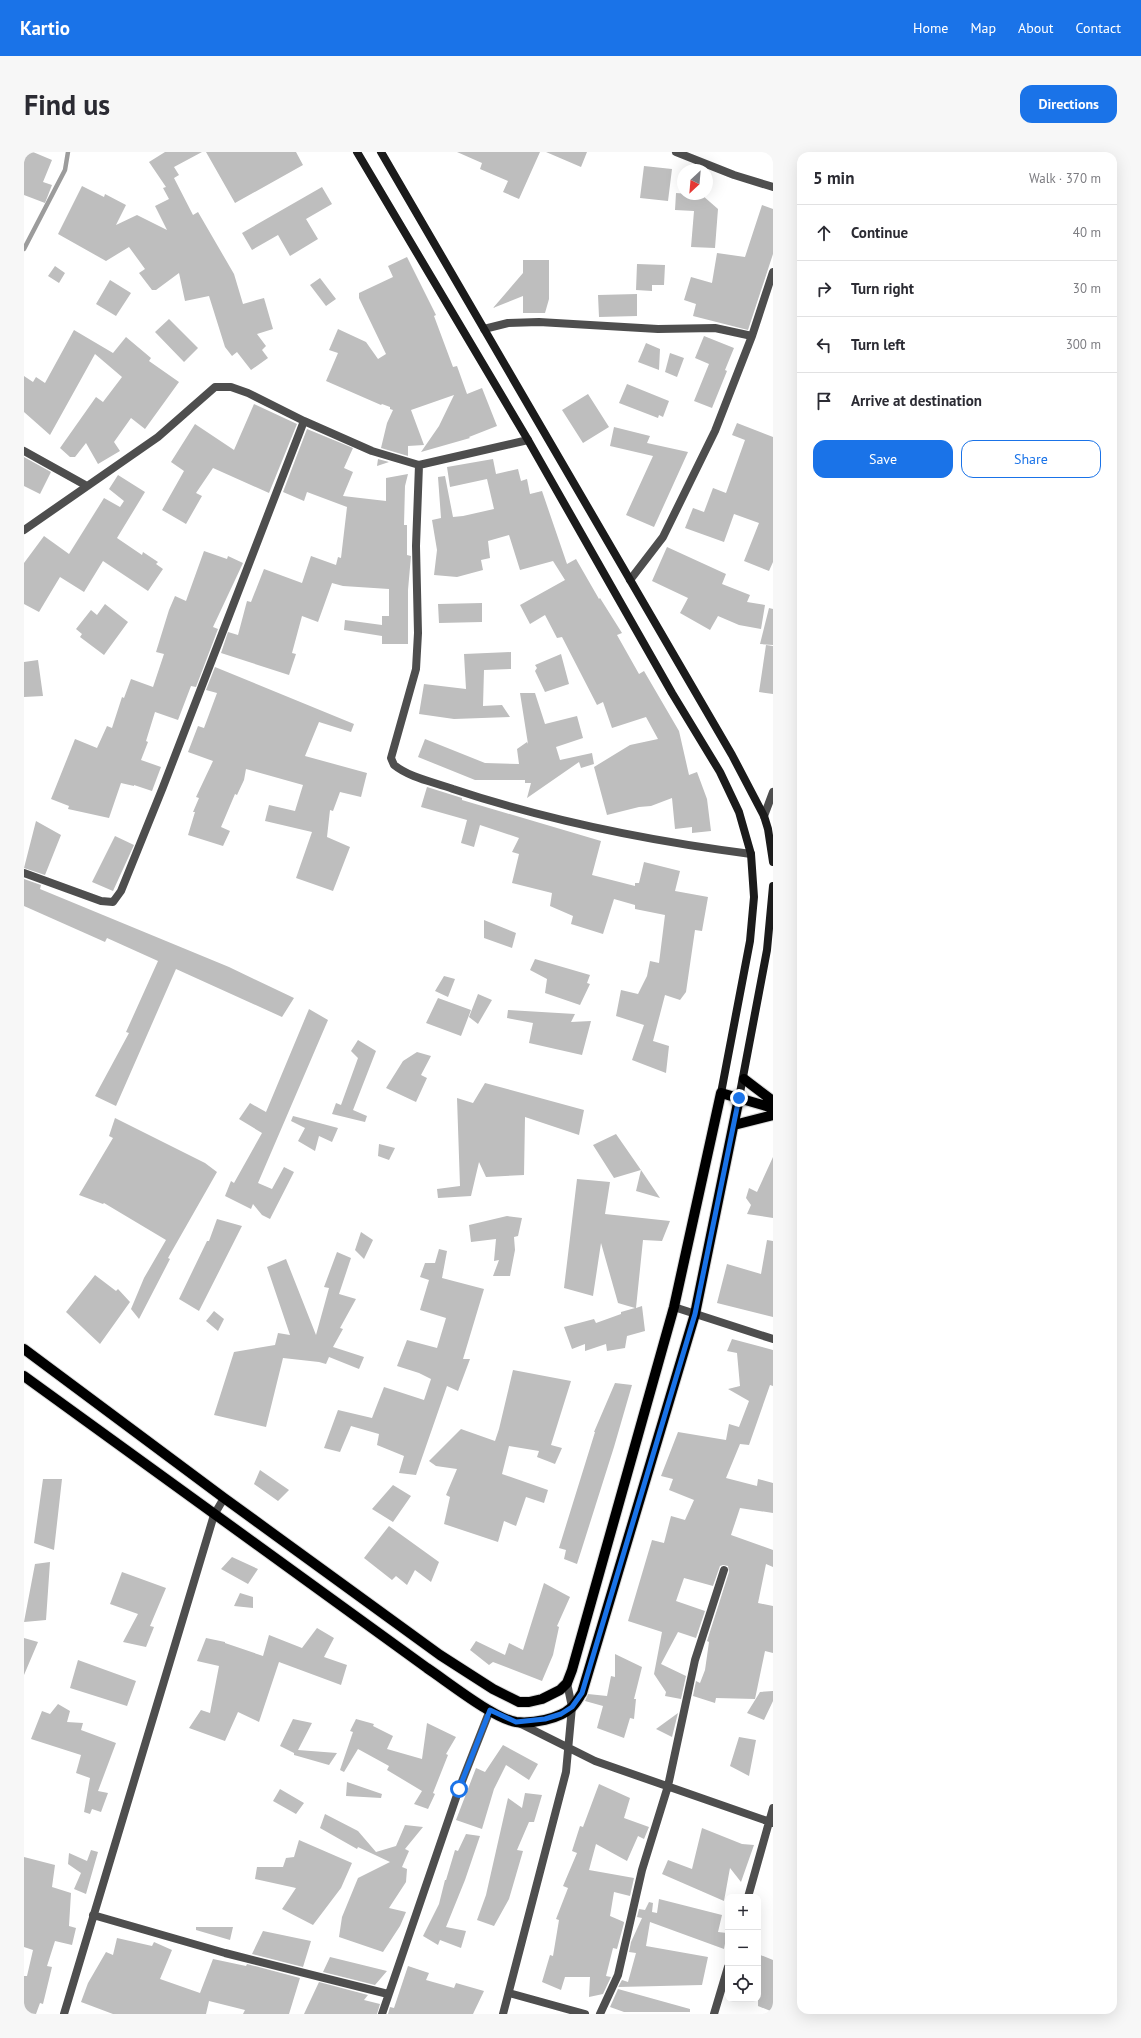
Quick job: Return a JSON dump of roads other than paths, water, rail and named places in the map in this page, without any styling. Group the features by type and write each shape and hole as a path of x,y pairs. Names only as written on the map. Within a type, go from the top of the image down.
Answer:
{"main road":[{"path":"744,1079 773,1101"},
{"path":"24,1349 224,1498 440,1655 493,1689 519,1702 529,1702 551,1696 560,1690 567,1682 572,1670 674,1307 721,1094 773,1108"},
{"path":"24,1376 427,1668 490,1710 516,1722 545,1719 561,1714 572,1707 584,1687 695,1314 739,1098"},
{"path":"734,1125 773,1115"}],"street":[{"path":"357,152 528,440 672,693 720,772 739,812 751,854 754,897 750,941 721,1094"},
{"path":"381,152 732,755 764,816 771,839 773,862"},
{"path":"676,152 734,175 773,187"},
{"path":"630,580 663,537 715,431 752,336 773,272"},
{"path":"484,329 508,323 539,322 658,329 715,328 752,336"},
{"path":"24,530 158,437 215,388 231,387 248,393 304,421 372,451 419,465 528,440"},
{"path":"24,873 101,901 113,902 116,900 163,787 304,421"},
{"path":"24,451 87,486"},
{"path":"419,465 416,546 418,633 416,668 391,758 394,765 415,776 471,795 574,822 683,845 751,854"},
{"path":"764,816 773,792"},
{"path":"739,1098 744,1079 768,950 773,886"},
{"path":"674,1307 773,1339"},
{"path":"64,2014 214,1515 224,1498"},
{"path":"600,2014 618,1976 642,1870 668,1786 696,1660 724,1570"},
{"path":"503,2014 561,1796 572,1707 567,1682"},
{"path":"382,2014 459,1789 490,1710"},
{"path":"516,1722 595,1761 772,1822"},
{"path":"749,1894 772,1822 773,1808"},
{"path":"93,1915 254,1961 388,1994"},
{"path":"714,2014 725,1978"},
{"path":"509,1993 585,2014"}],"waterway":[{"path":"24,249 65,170 68,152"}]}
